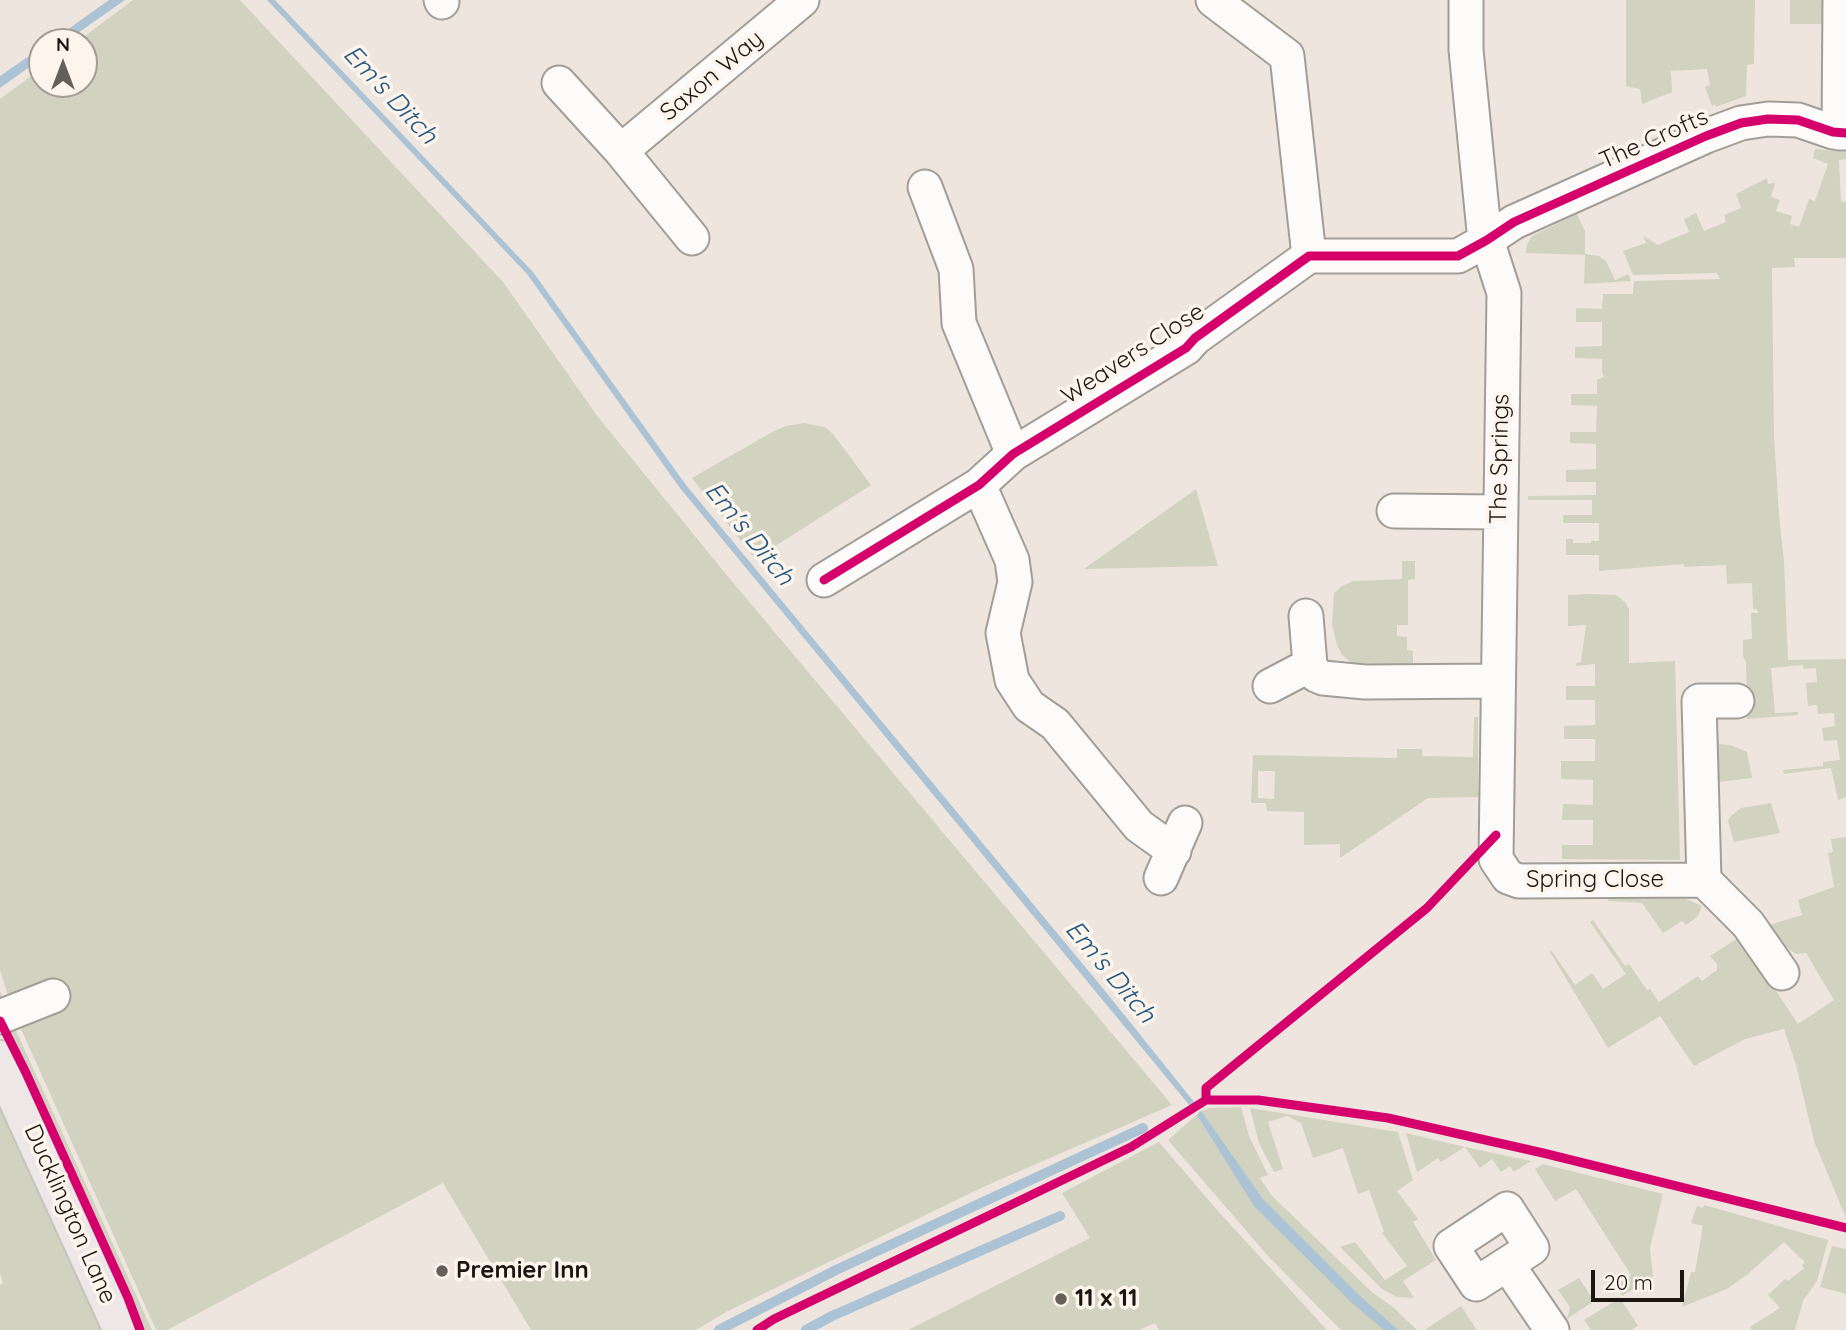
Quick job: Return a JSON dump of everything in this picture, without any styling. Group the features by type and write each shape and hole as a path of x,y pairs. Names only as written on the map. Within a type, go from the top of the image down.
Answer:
{"main road":[{"name":"Ducklington Lane","path":"0,1060 123,1330"}],"street":[{"name":"Saxon Way","path":"621,151 802,0"},
{"path":"1213,0 1287,56 1308,256 1451,257 1465,253 1487,240 1466,50 1466,0"},
{"path":"1840,0 1843,133"},
{"path":"559,83 621,151 692,238"},
{"name":"The Crofts","path":"1487,240 1525,217 1741,123 1768,119 1798,120 1843,133"},
{"path":"925,187 956,269 959,323 1013,454"},
{"name":"The Springs","path":"1487,240 1504,292 1496,859"},
{"name":"Weavers Close","path":"824,580 979,485 1013,454 1185,348 1308,256"},
{"path":"979,485 1012,560 1015,582 1003,634 1012,680 1029,706 1055,724 1139,826 1173,851"},
{"path":"1394,511 1499,512"},
{"path":"1306,616 1310,665 1316,675 1323,678 1345,681 1497,681"},
{"path":"1270,686 1310,665"},
{"path":"1737,701 1699,701 1704,880 1748,924 1782,973"},
{"name":"Spring Close","path":"1496,859 1511,879 1519,881 1704,880"},
{"path":"0,1017 53,996"},
{"path":"1507,1264 1552,1330"}],"green space":[{"path":"133,0 240,0 503,282 598,417 725,573 1172,1105 981,1188 726,1312 696,1330 531,1330 443,1183 167,1330 156,1330 13,1011 0,970 0,99 28,78 28,98 98,98 98,28 96,28"},
{"path":"1626,0 1755,0 1754,64 1747,65 1746,96 1712,106 1705,87 1710,85 1707,69 1671,71 1672,92 1642,104 1640,89 1626,86"},
{"path":"1790,0 1824,0 1824,24 1790,24"},
{"path":"1815,149 1846,152 1846,159 1839,160 1841,201 1846,202 1846,258 1794,258 1795,267 1772,268 1774,435 1784,561 1788,660 1846,659 1846,797 1838,800 1831,768 1784,774 1783,770 1823,766 1823,762 1840,760 1837,740 1824,741 1822,728 1835,726 1834,713 1818,714 1817,705 1808,706 1806,683 1817,682 1816,668 1804,669 1803,665 1771,668 1775,713 1798,712 1798,715 1747,719 1743,640 1752,639 1751,613 1758,613 1757,609 1753,609 1752,583 1727,584 1726,565 1684,567 1684,564 1599,571 1599,555 1566,555 1566,539 1573,539 1573,543 1599,541 1599,523 1563,523 1563,515 1592,515 1592,500 1528,500 1528,496 1596,495 1596,482 1566,482 1566,470 1596,469 1596,444 1570,443 1570,432 1596,432 1597,406 1571,405 1571,394 1597,394 1597,380 1604,377 1602,359 1575,358 1575,347 1602,346 1602,322 1576,322 1576,308 1602,309 1603,294 1633,294 1634,281 1720,279 1717,273 1633,275 1623,251 1646,243 1643,236 1658,245 1689,232 1684,219 1696,213 1704,231 1726,222 1724,215 1741,208 1736,194 1767,178 1768,184 1775,183 1771,197 1780,200 1776,211 1792,216 1790,224 1799,227 1809,199 1815,201 1828,164 1813,158"},
{"path":"1577,214 1585,231 1585,254 1599,256 1606,261 1615,280 1628,274 1631,281 1584,284 1585,255 1526,253 1532,236"},
{"path":"804,423 825,427 833,434 871,485 755,559 692,478 774,431"},
{"path":"1196,489 1218,566 1084,569"},
{"path":"1402,561 1415,561 1415,579 1408,580 1408,625 1397,625 1397,636 1407,637 1407,650 1413,651 1413,665 1352,663 1342,655 1337,645 1332,624 1334,593 1353,581 1402,579"},
{"path":"1568,595 1616,595 1629,609 1629,663 1675,661 1680,860 1562,859 1562,845 1593,845 1593,820 1562,820 1563,804 1593,805 1593,780 1561,779 1561,761 1595,761 1595,739 1564,739 1564,726 1595,725 1595,700 1566,700 1566,686 1595,686 1595,664 1576,666 1576,663 1581,662 1586,625 1568,626"},
{"path":"1474,717 1478,717 1478,797 1428,798 1340,858 1340,844 1304,845 1304,812 1267,811 1266,803 1251,803 1253,755 1397,758 1397,749 1422,749 1422,756 1473,757","holes":["1258,771 1275,771 1274,799 1258,798"]},
{"path":"1710,742 1733,746 1747,752 1752,778 1718,782"},
{"path":"1771,803 1780,833 1734,842 1728,821 1731,816 1741,808"},
{"path":"1846,837 1846,1218 1814,1141 1796,1065 1784,1029 1745,1039 1694,1066 1660,1016 1608,1048 1550,952 1552,951 1575,985 1592,973 1603,989 1626,974 1590,922 1593,920 1625,966 1629,964 1659,1002 1698,976 1702,981 1717,970 1717,964 1710,956 1738,938 1730,921 1798,1024 1834,1000 1806,953 1796,954 1782,945 1766,926 1802,915 1798,900 1834,887 1828,853 1833,852 1831,839"},
{"path":"1608,897 1686,899 1702,906 1698,916 1686,925 1682,921 1663,933 1642,903 1608,901"},
{"path":"0,991 152,1330 141,1330 0,1028"},
{"path":"0,1098 105,1330 0,1330 0,1285 3,1283 0,1273"},
{"path":"1241,1107 1249,1136 1268,1175 1260,1178 1272,1196 1373,1293 1393,1307 1417,1330 1341,1330 1268,1256 1168,1140 1201,1111"},
{"path":"1250,1108 1398,1132 1413,1180 1397,1191 1418,1219 1413,1222 1436,1260 1403,1281 1414,1298 1397,1297 1382,1289 1340,1247 1355,1242 1385,1280 1407,1266 1382,1233 1384,1232 1369,1190 1358,1194 1343,1148 1313,1158 1301,1123 1287,1116 1268,1122 1283,1169 1274,1172 1259,1143"},
{"path":"1406,1133 1465,1147 1441,1162 1438,1158 1417,1172"},
{"path":"1159,1142 1327,1330 1159,1330 1155,1323 1139,1330 908,1330 1090,1238 1062,1193"},
{"path":"1465,1147 1531,1161 1514,1172 1510,1166 1501,1172 1492,1159 1480,1168"},
{"path":"1543,1164 1663,1194 1650,1248 1653,1277 1622,1296 1616,1286 1631,1275 1576,1189 1555,1201 1535,1169"},
{"path":"1704,1205 1828,1240 1817,1281 1803,1301 1795,1330 1752,1330 1750,1327 1780,1308 1768,1295 1785,1279 1788,1281 1804,1268 1802,1265 1805,1262 1784,1242 1727,1289 1682,1307 1691,1272 1695,1272 1703,1226 1691,1223 1697,1206 1703,1208"},
{"path":"1832,1246 1846,1249 1846,1294 1820,1287"},
{"path":"1579,1278 1594,1301 1567,1319 1570,1307 1558,1290"},
{"path":"1620,1298 1638,1326 1631,1330 1591,1330 1584,1320"},
{"path":"1461,1306 1477,1330 1425,1330 1429,1327"}],"water":[{"path":"109,0 125,0 85,28 70,28"},
{"path":"267,0 275,0 533,272 686,485 1195,1103 1190,1106 680,488 527,274"},
{"path":"28,57 28,68 0,88 0,76"},
{"path":"1201,1111 1263,1199 1398,1330 1384,1330 1351,1302 1254,1206 1197,1115"}],"waterway":[{"path":"719,1330 836,1270 1143,1128"},
{"path":"806,1330 832,1316 1060,1216"}],"cycle path":[{"path":"824,580 979,485 1013,454 1186,348 1195,338 1309,256 1458,256 1514,222 1741,123 1768,119 1798,120 1833,132 1846,133"},
{"path":"1206,1100 1206,1088 1427,908 1496,835"},
{"path":"0,1021 128,1298 140,1330"},
{"path":"757,1330 774,1319 1131,1147 1206,1100 1258,1100 1388,1118 1543,1153 1846,1228"}],"place":[{"name":"Premier Inn","path":"442,1271"},
{"name":"11 x 11","path":"1061,1299"}],"water label":[{"name":"Em's Ditch","path":"390,95"},
{"name":"Em's Ditch","path":"749,534"},
{"name":"Em's Ditch","path":"1110,972"}]}
